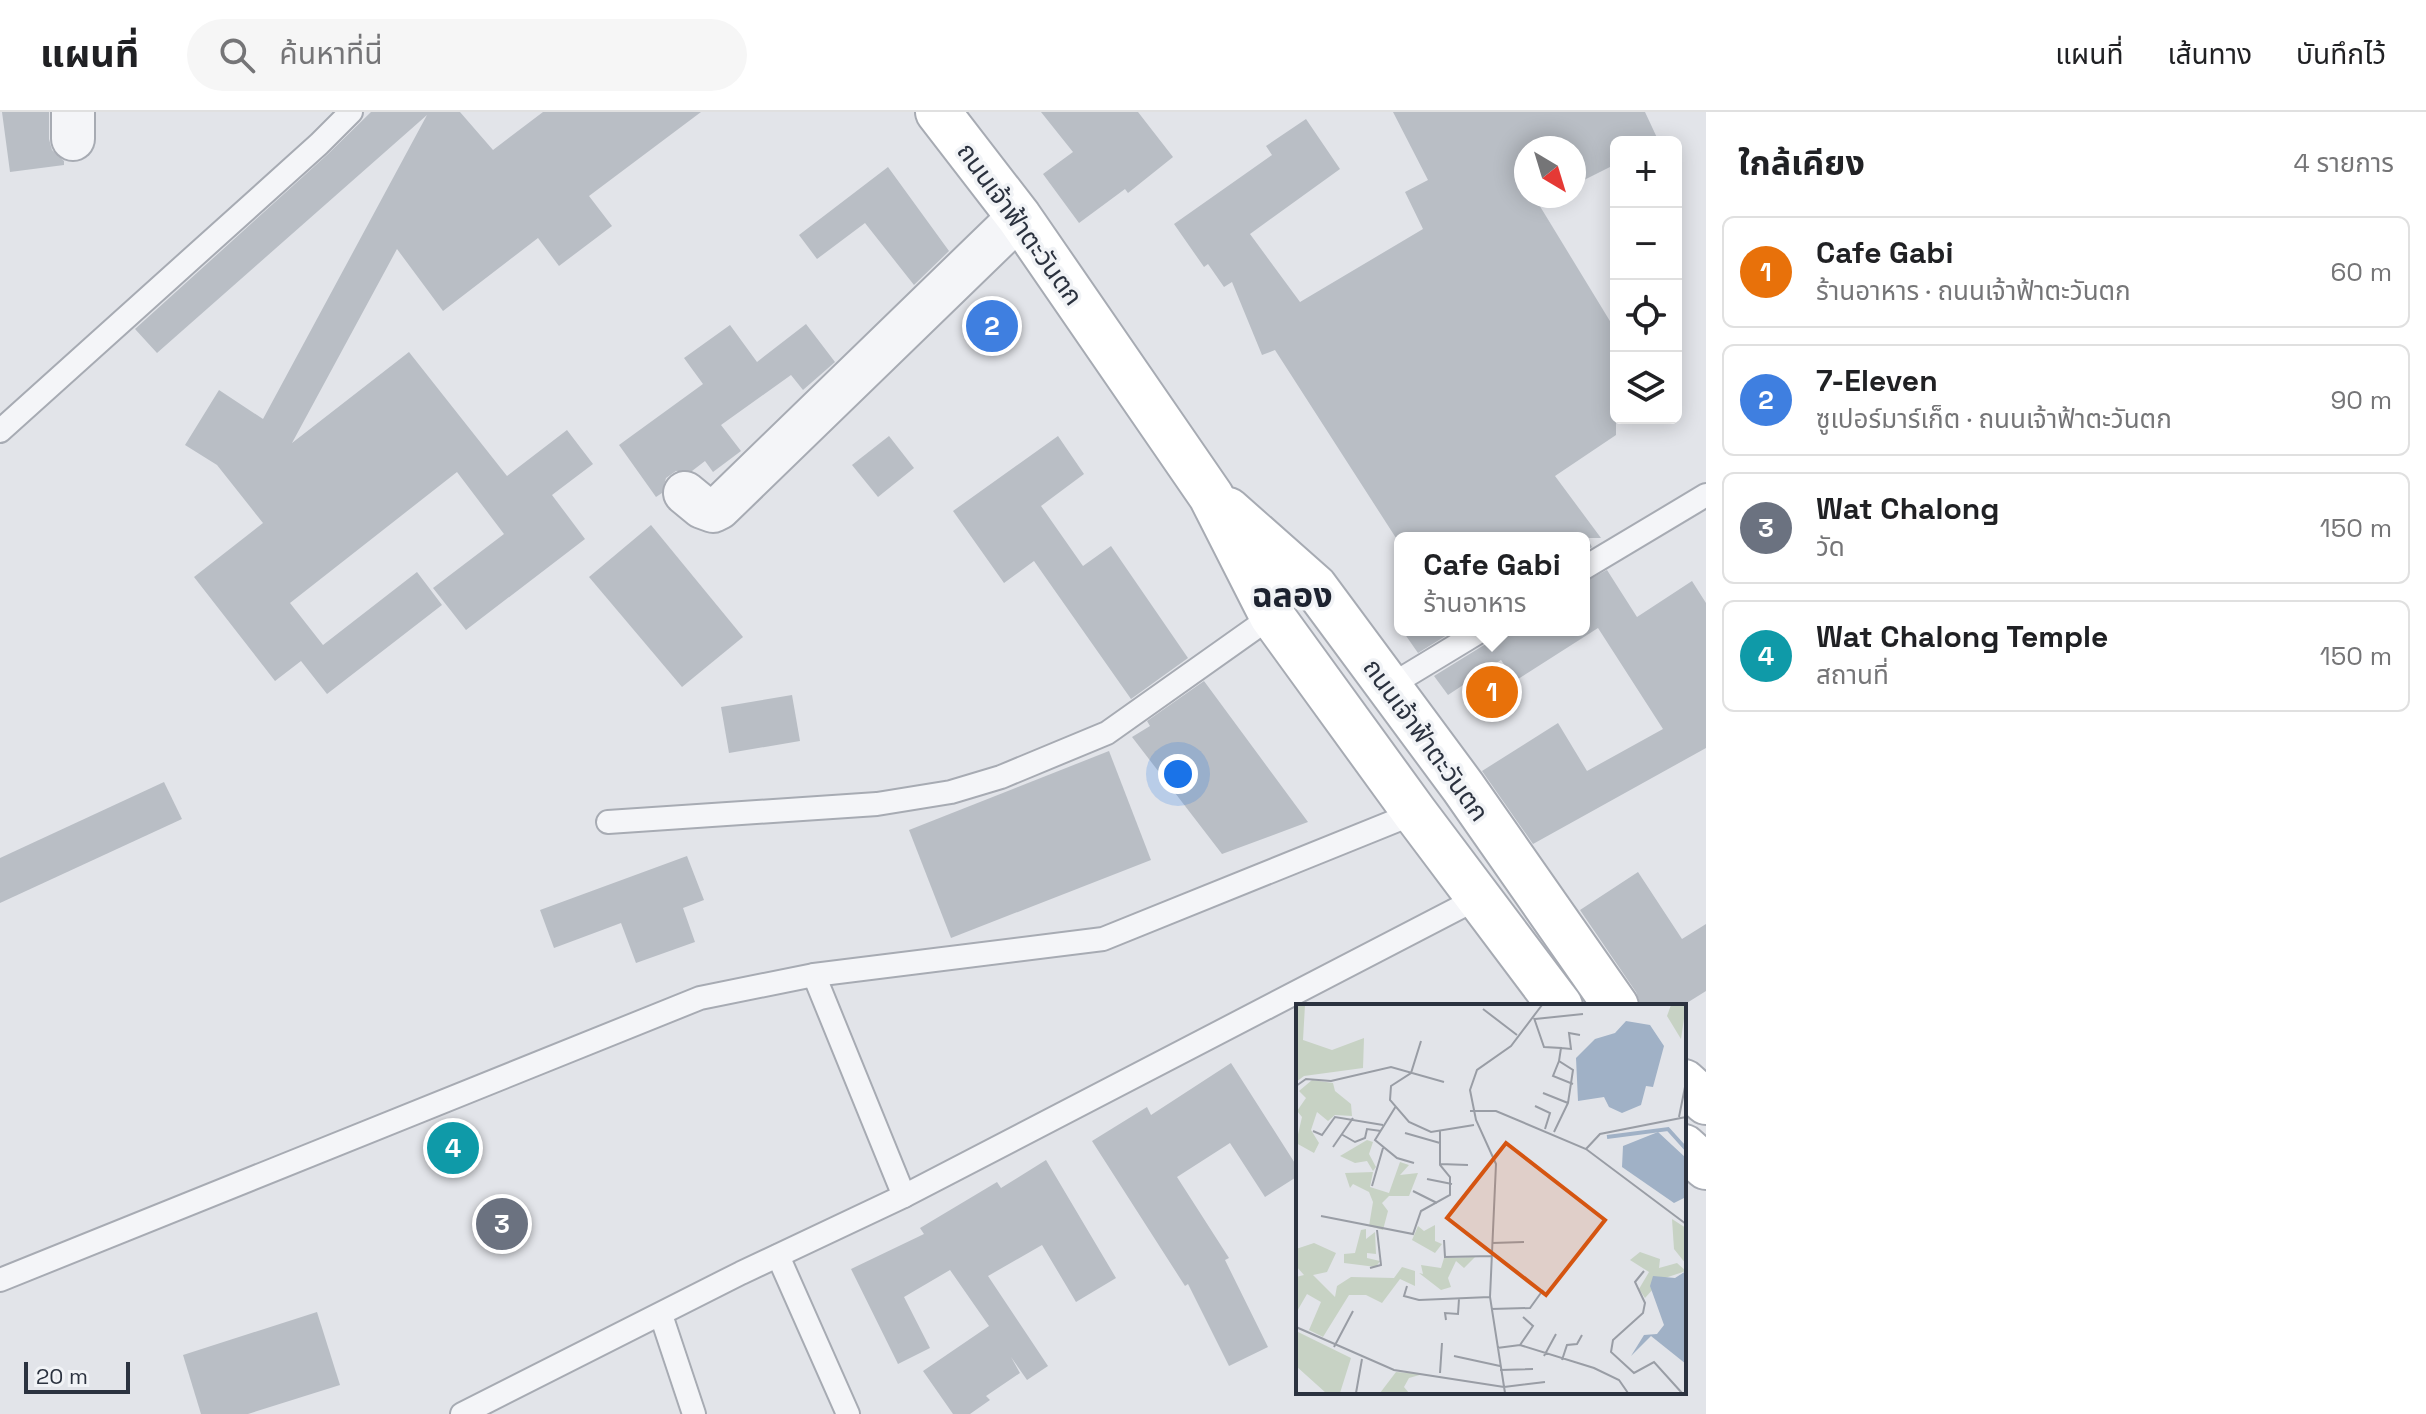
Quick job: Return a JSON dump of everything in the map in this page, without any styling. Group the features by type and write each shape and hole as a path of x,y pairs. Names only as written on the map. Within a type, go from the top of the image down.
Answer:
{"main road":[{"name":"ถนนเจ้าฟ้าตะวันตก","path":"938,112 1019,217 1211,496 1272,616 1559,1004"},
{"name":"ถนนเจ้าฟ้าตะวันตก","path":"1211,496 1315,587 1463,787 1615,1004"},
{"path":"1415,813 1463,787"},
{"path":"1480,897 1522,875"},
{"path":"1686,1149 1706,1167"}],"street":[{"path":"685,493 702,507 713,511 719,508 1019,217"}],"lane":[{"path":"0,431 351,112"},
{"path":"1590,564 1706,495"},
{"path":"608,822 877,804 951,792 1001,777 1107,733 1272,616"},
{"path":"1388,687 1472,636"},
{"path":"0,1280 700,998 814,975 1103,939 1415,813"},
{"path":"462,1414 904,1196 1480,897"},
{"path":"814,975 904,1196"},
{"path":"778,1256 848,1414"},
{"path":"661,1315 694,1414"}],"building":[{"path":"2,112 49,112 52,150 64,161 64,165 10,172"},
{"path":"371,112 460,112 493,150 543,112 701,112 589,196 612,226 559,266 538,238 443,311 397,249 292,443 409,352 507,476 567,430 593,464 552,495 585,539 466,630 433,588 504,534 457,472 290,603 323,645 417,572 442,605 327,694 301,661 275,681 194,577 263,523 217,465 185,445 219,390 263,419 427,115 157,353 135,329"},
{"path":"1041,112 1138,112 1173,157 1128,193 1125,189 1079,223 1043,174 1073,152"},
{"path":"1393,112 1645,112 1656,136 1610,136 1610,167 1586,179 1586,136 1514,136 1514,208 1541,208 1610,321 1610,424 1616,424 1616,435 1555,476 1601,538 1590,538 1590,532 1394,532 1394,535 1275,350 1262,355 1232,282 1224,287 1208,264 1204,267 1174,224 1272,155 1266,146 1306,119 1340,169 1250,234 1300,302 1423,229 1405,192 1428,180"},
{"path":"888,167 949,251 914,285 865,223 817,259 799,235"},
{"path":"806,324 835,362 803,390 791,375 721,425 741,451 713,472 705,461 692,471 676,471 666,478 662,493 656,497 619,445 703,384 684,358 730,325 757,362"},
{"path":"889,436 914,468 878,497 852,465"},
{"path":"1058,436 1084,474 1041,506 1083,566 1111,546 1188,658 1131,699 1034,561 1004,583 953,511"},
{"path":"651,525 743,637 682,687 589,577"},
{"path":"1607,570 1637,617 1692,581 1706,603 1706,748 1533,844 1482,771 1558,723 1587,771 1663,729 1598,628 1590,633 1590,579"},
{"path":"1406,636 1445,636 1418,653"},
{"path":"1492,636 1585,636 1515,681 1501,660 1448,695 1434,676 1489,642"},
{"path":"1204,681 1308,822 1222,854 1132,737 1150,726 1147,721"},
{"path":"792,695 800,741 729,753 721,707"},
{"path":"1109,751 1151,860 951,938 909,830"},
{"path":"164,782 182,819 0,903 0,858"},
{"path":"687,856 704,900 683,908 695,942 636,963 621,923 554,948 540,910"},
{"path":"1638,872 1682,939 1706,924 1706,991 1685,1004 1640,1004 1636,992 1580,910"},
{"path":"1231,1063 1296,1165 1296,1177 1265,1197 1230,1143 1177,1177 1229,1258 1225,1260 1268,1347 1229,1366 1188,1284 1185,1286 1092,1141 1147,1107 1151,1115"},
{"path":"1046,1160 1116,1278 1076,1302 1042,1245 988,1276 1048,1366 1027,1380 1011,1357 1020,1373 986,1396 990,1400 970,1414 953,1414 923,1371 989,1326 950,1270 904,1297 930,1348 898,1364 851,1269 924,1234 920,1228 997,1182 1001,1188"},
{"path":"317,1312 340,1385 248,1414 201,1414 183,1355"}],"place":[{"name":"7-Eleven","path":"992,326"},
{"name":"Cafe Gabi","path":"1492,692"},
{"name":"Wat Chalong Temple","path":"453,1148"},
{"name":"Wat Chalong","path":"502,1224"}],"district":[{"name":"ฉลอง","path":"1292,595"}]}
